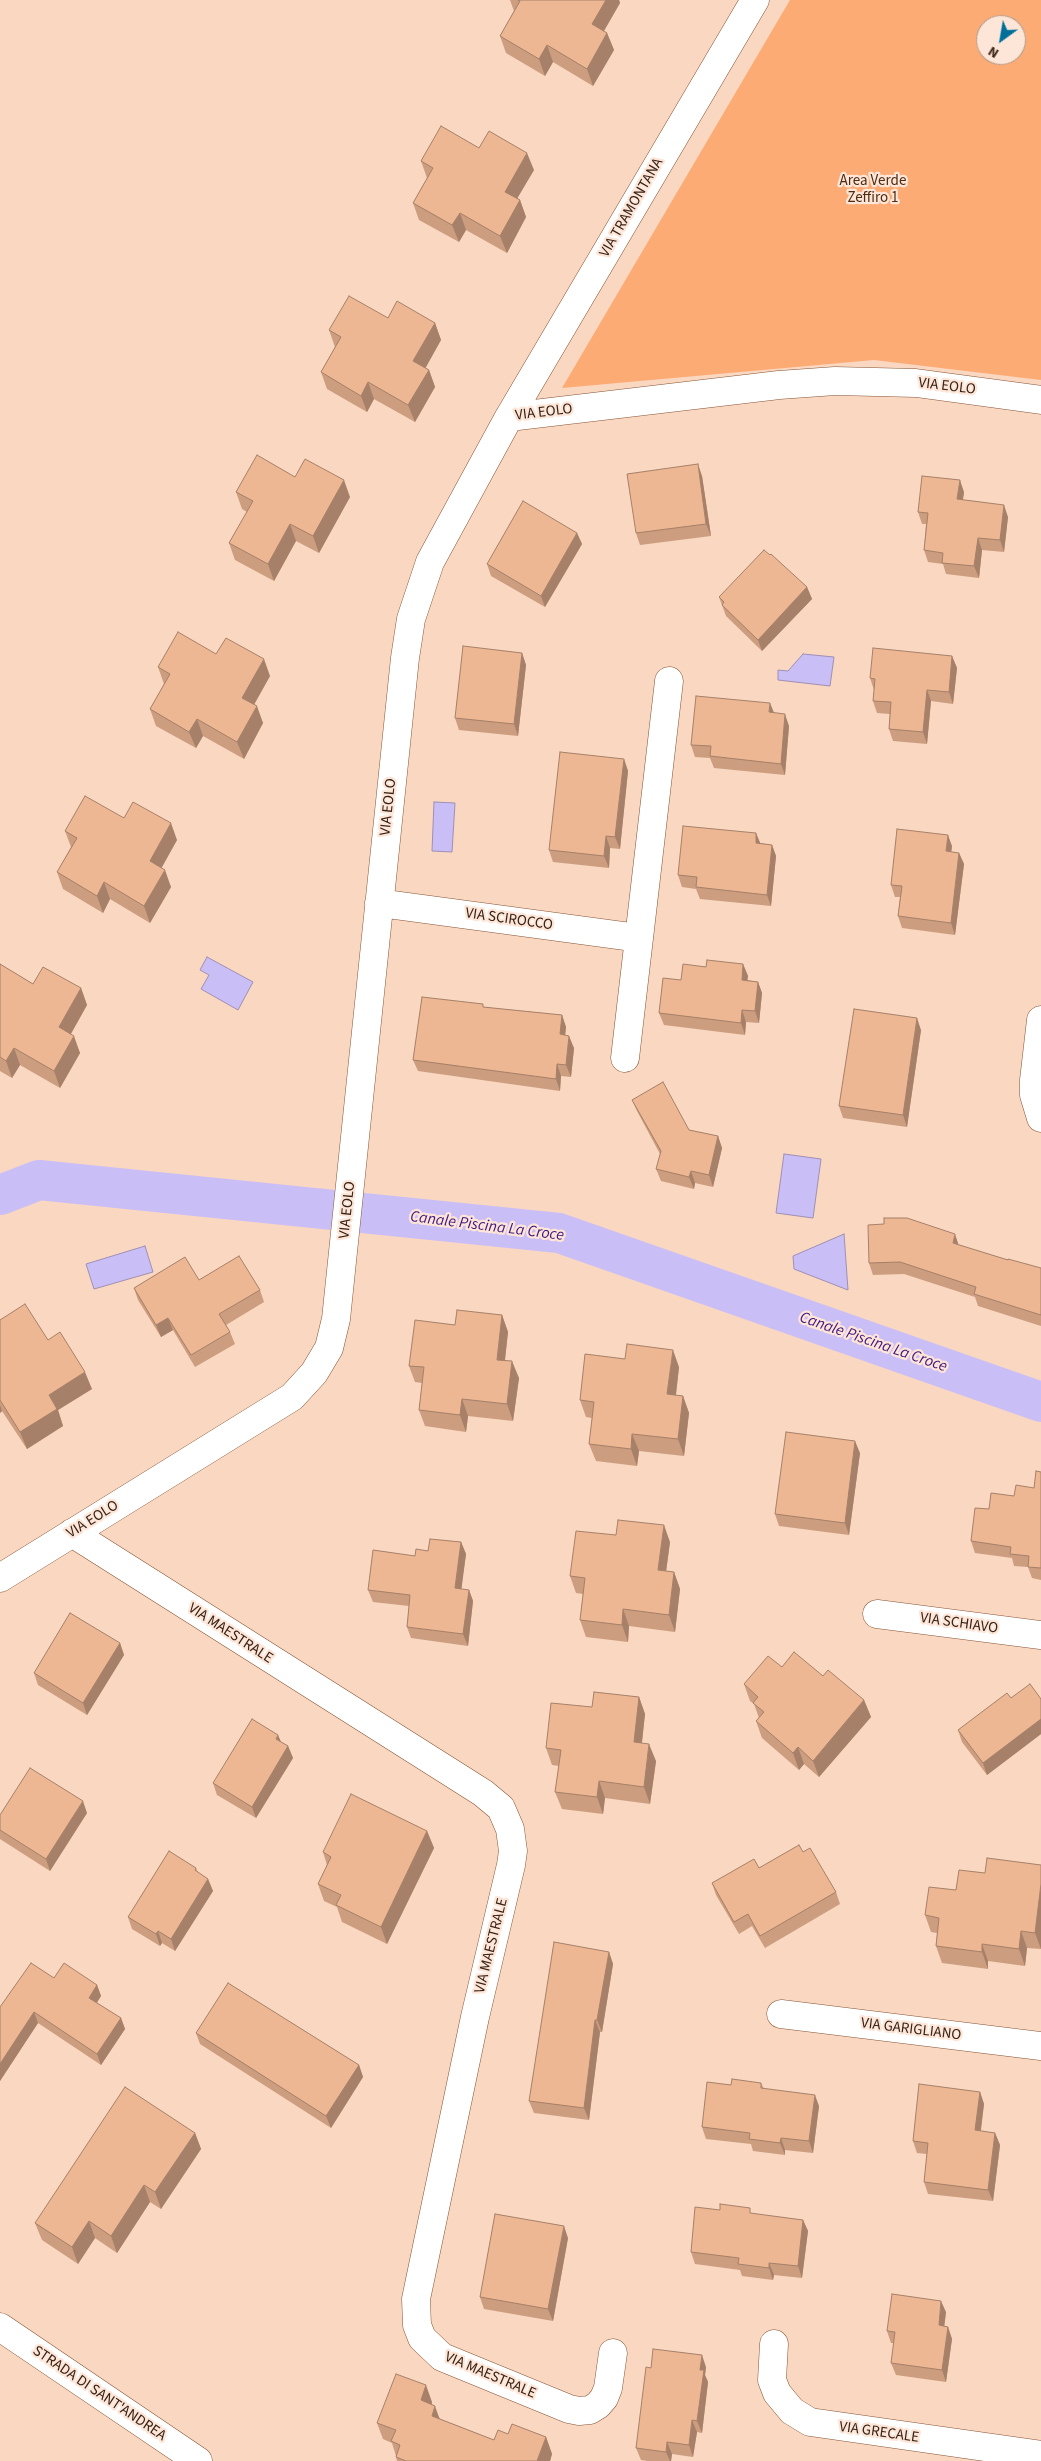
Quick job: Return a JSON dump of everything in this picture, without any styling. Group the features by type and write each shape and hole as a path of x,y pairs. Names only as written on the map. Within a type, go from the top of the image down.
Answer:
{"street":[{"name":"VIA TRAMONTANA","path":"509,417 754,0"},
{"name":"VIA EOLO","path":"0,1578 277,1406 305,1384 322,1361 333,1334 405,658 416,599 439,544 509,417 779,385 835,381 916,383 1041,400"},
{"path":"625,1058 669,681"},
{"name":"VIA SCIROCCO","path":"379,903 639,938"},
{"path":"1041,1020 1034,1080 1034,1096 1041,1118"},
{"name":"VIA MAESTRALE","path":"72,1533 483,1793 501,1808 510,1829 513,1852 511,1865 475,2017 420,2280 415,2312 417,2325 422,2338 442,2357 570,2410 590,2410 598,2406 608,2388 614,2353"},
{"name":"VIA SCHIAVO","path":"878,1614 1041,1635"},
{"name":"VIA GARIGLIANO","path":"781,2014 1041,2046"},
{"name":"STRADA DI SANT'ANDREA","path":"0,2327 198,2461"},
{"name":"VIA GRECALE","path":"774,2344 772,2380 777,2393 792,2411 810,2422 1041,2455"}],"green space":[{"name":"Area Verde Zeffiro 1","path":"790,0 1041,0 1041,380 874,360 562,388"}],"shaded area":[{"path":"803,654 834,657 830,686 778,680 778,670 788,671"},
{"path":"434,802 455,803 452,852 432,851"},
{"path":"207,957 253,982 238,1010 201,989 209,975 200,970"},
{"path":"784,1154 821,1159 813,1218 776,1213"},
{"path":"844,1234 848,1290 794,1269 793,1256"},
{"path":"145,1246 153,1272 94,1289 86,1264"}],"building":[{"path":"518,0 606,0 592,24 607,33 587,69 547,45 539,59 500,36 520,1"},
{"path":"441,126 479,148 489,131 527,153 505,192 520,200 500,236 460,213 452,225 413,203 433,168 421,161"},
{"path":"349,296 388,318 397,301 435,323 413,361 429,370 408,405 368,382 361,396 321,372 341,337 329,330"},
{"path":"257,455 295,477 305,459 344,480 313,536 290,524 268,564 229,543 253,501 236,492"},
{"path":"698,464 706,524 636,533 627,474"},
{"path":"922,476 960,480 957,499 1004,505 1000,540 978,538 974,566 942,563 943,553 924,550 928,513 918,512"},
{"path":"523,501 577,533 541,596 487,564"},
{"path":"764,550 771,554 807,587 758,640 722,605 724,602 719,597"},
{"path":"178,632 216,654 226,638 264,659 242,698 257,706 237,742 197,719 189,732 150,709 170,674 158,667"},
{"path":"463,646 522,653 514,724 455,718"},
{"path":"873,648 952,656 949,692 927,690 923,732 889,729 891,702 873,701 875,679 870,678"},
{"path":"696,696 770,703 769,712 785,714 781,764 710,756 711,746 691,745"},
{"path":"560,752 624,759 615,837 606,836 604,856 549,850"},
{"path":"85,796 124,818 133,802 171,823 150,861 165,870 144,906 104,882 97,896 57,872 77,838 65,831"},
{"path":"683,826 756,833 756,843 772,845 767,895 696,887 697,877 678,875"},
{"path":"897,829 948,835 946,851 959,853 951,923 898,916 902,886 891,885"},
{"path":"707,960 743,964 742,980 758,982 755,1011 742,1010 741,1023 659,1013 663,978 681,980 683,964 706,967"},
{"path":"0,964 33,984 43,967 81,988 59,1027 74,1036 54,1071 14,1048 6,1061 0,1057"},
{"path":"422,997 483,1004 483,1007 562,1015 560,1034 569,1036 566,1065 557,1064 556,1079 413,1060"},
{"path":"854,1009 917,1018 903,1115 839,1106"},
{"path":"663,1082 689,1130 718,1136 709,1175 691,1171 689,1177 656,1169 661,1151 632,1100"},
{"path":"884,1218 907,1218 955,1234 953,1243 1041,1268 1041,1315 974,1294 976,1287 900,1262 869,1263 868,1225 884,1224"},
{"path":"239,1256 260,1290 219,1314 230,1332 191,1355 168,1318 156,1325 134,1288 185,1257 199,1280"},
{"path":"25,1304 48,1340 60,1332 85,1372 49,1395 57,1409 20,1432 0,1400 0,1320"},
{"path":"457,1310 502,1315 497,1360 512,1361 507,1404 462,1399 460,1415 419,1410 424,1367 409,1366 415,1320 455,1325"},
{"path":"627,1344 673,1350 667,1394 683,1396 678,1439 632,1434 631,1449 589,1444 594,1402 580,1400 585,1354 625,1359"},
{"path":"786,1432 855,1441 845,1523 775,1514"},
{"path":"1036,1471 1041,1472 1041,1568 1028,1567 1029,1556 1010,1554 1011,1547 971,1541 975,1508 989,1509 991,1493 1014,1496 1016,1485 1034,1488"},
{"path":"618,1520 664,1525 658,1570 674,1572 669,1615 623,1609 622,1625 580,1620 585,1578 570,1576 576,1531 616,1535"},
{"path":"430,1539 461,1542 455,1588 469,1590 463,1634 407,1627 410,1595 368,1590 373,1550 415,1556 416,1549 428,1551"},
{"path":"70,1613 120,1643 83,1703 34,1673"},
{"path":"794,1652 823,1676 828,1670 864,1700 813,1761 798,1747 793,1753 756,1721 764,1712 753,1703 758,1697 744,1684 768,1656 782,1667"},
{"path":"1030,1684 1041,1699 1041,1719 983,1763 958,1730 1007,1693 1011,1698"},
{"path":"594,1692 639,1697 634,1742 649,1744 644,1787 599,1781 597,1797 555,1792 561,1750 546,1748 551,1703 592,1707"},
{"path":"252,1719 278,1735 276,1739 288,1746 252,1807 213,1783"},
{"path":"30,1768 83,1801 46,1859 0,1830 0,1815"},
{"path":"351,1794 427,1831 381,1927 336,1905 341,1895 318,1884 331,1857 323,1852"},
{"path":"799,1845 803,1852 810,1848 836,1892 760,1936 748,1914 734,1922 712,1883 754,1859 759,1868"},
{"path":"169,1851 196,1868 195,1870 208,1879 171,1939 158,1931 156,1934 128,1917"},
{"path":"987,1858 1041,1865 1041,1884 1035,1933 1021,1931 1019,1949 982,1944 982,1952 936,1946 939,1918 925,1915 929,1887 956,1890 959,1870 985,1873"},
{"path":"554,1942 609,1952 597,2020 595,2020 584,2108 529,2101"},
{"path":"31,1963 54,1978 64,1963 97,1985 89,1998 121,2018 97,2054 34,2012 0,2064 0,2007"},
{"path":"228,1983 359,2065 326,2116 196,2033"},
{"path":"732,2079 761,2083 761,2088 815,2095 809,2141 781,2138 780,2143 749,2139 750,2133 702,2127 707,2082 731,2085"},
{"path":"919,2084 980,2092 975,2130 995,2133 988,2190 924,2182 928,2143 913,2141"},
{"path":"125,2087 195,2133 155,2192 144,2185 111,2236 89,2221 72,2247 35,2223"},
{"path":"720,2204 750,2208 750,2213 803,2220 798,2266 769,2263 769,2268 738,2264 739,2258 691,2252 695,2207 720,2210"},
{"path":"495,2214 564,2226 548,2309 480,2297"},
{"path":"892,2294 941,2301 939,2325 948,2327 942,2370 891,2363 895,2332 887,2331"},
{"path":"653,2349 702,2355 700,2370 704,2370 697,2421 692,2420 689,2445 667,2442 666,2452 636,2448 646,2367 651,2368"},
{"path":"396,2374 426,2385 421,2400 435,2406 432,2416 494,2440 498,2430 508,2434 512,2424 546,2437 537,2461 406,2461 396,2457 400,2445 391,2441 396,2430 377,2423"}],"waterway":[{"name":"Canale Piscina La Croce","path":"0,1195 39,1180 559,1233 1041,1402"}]}
